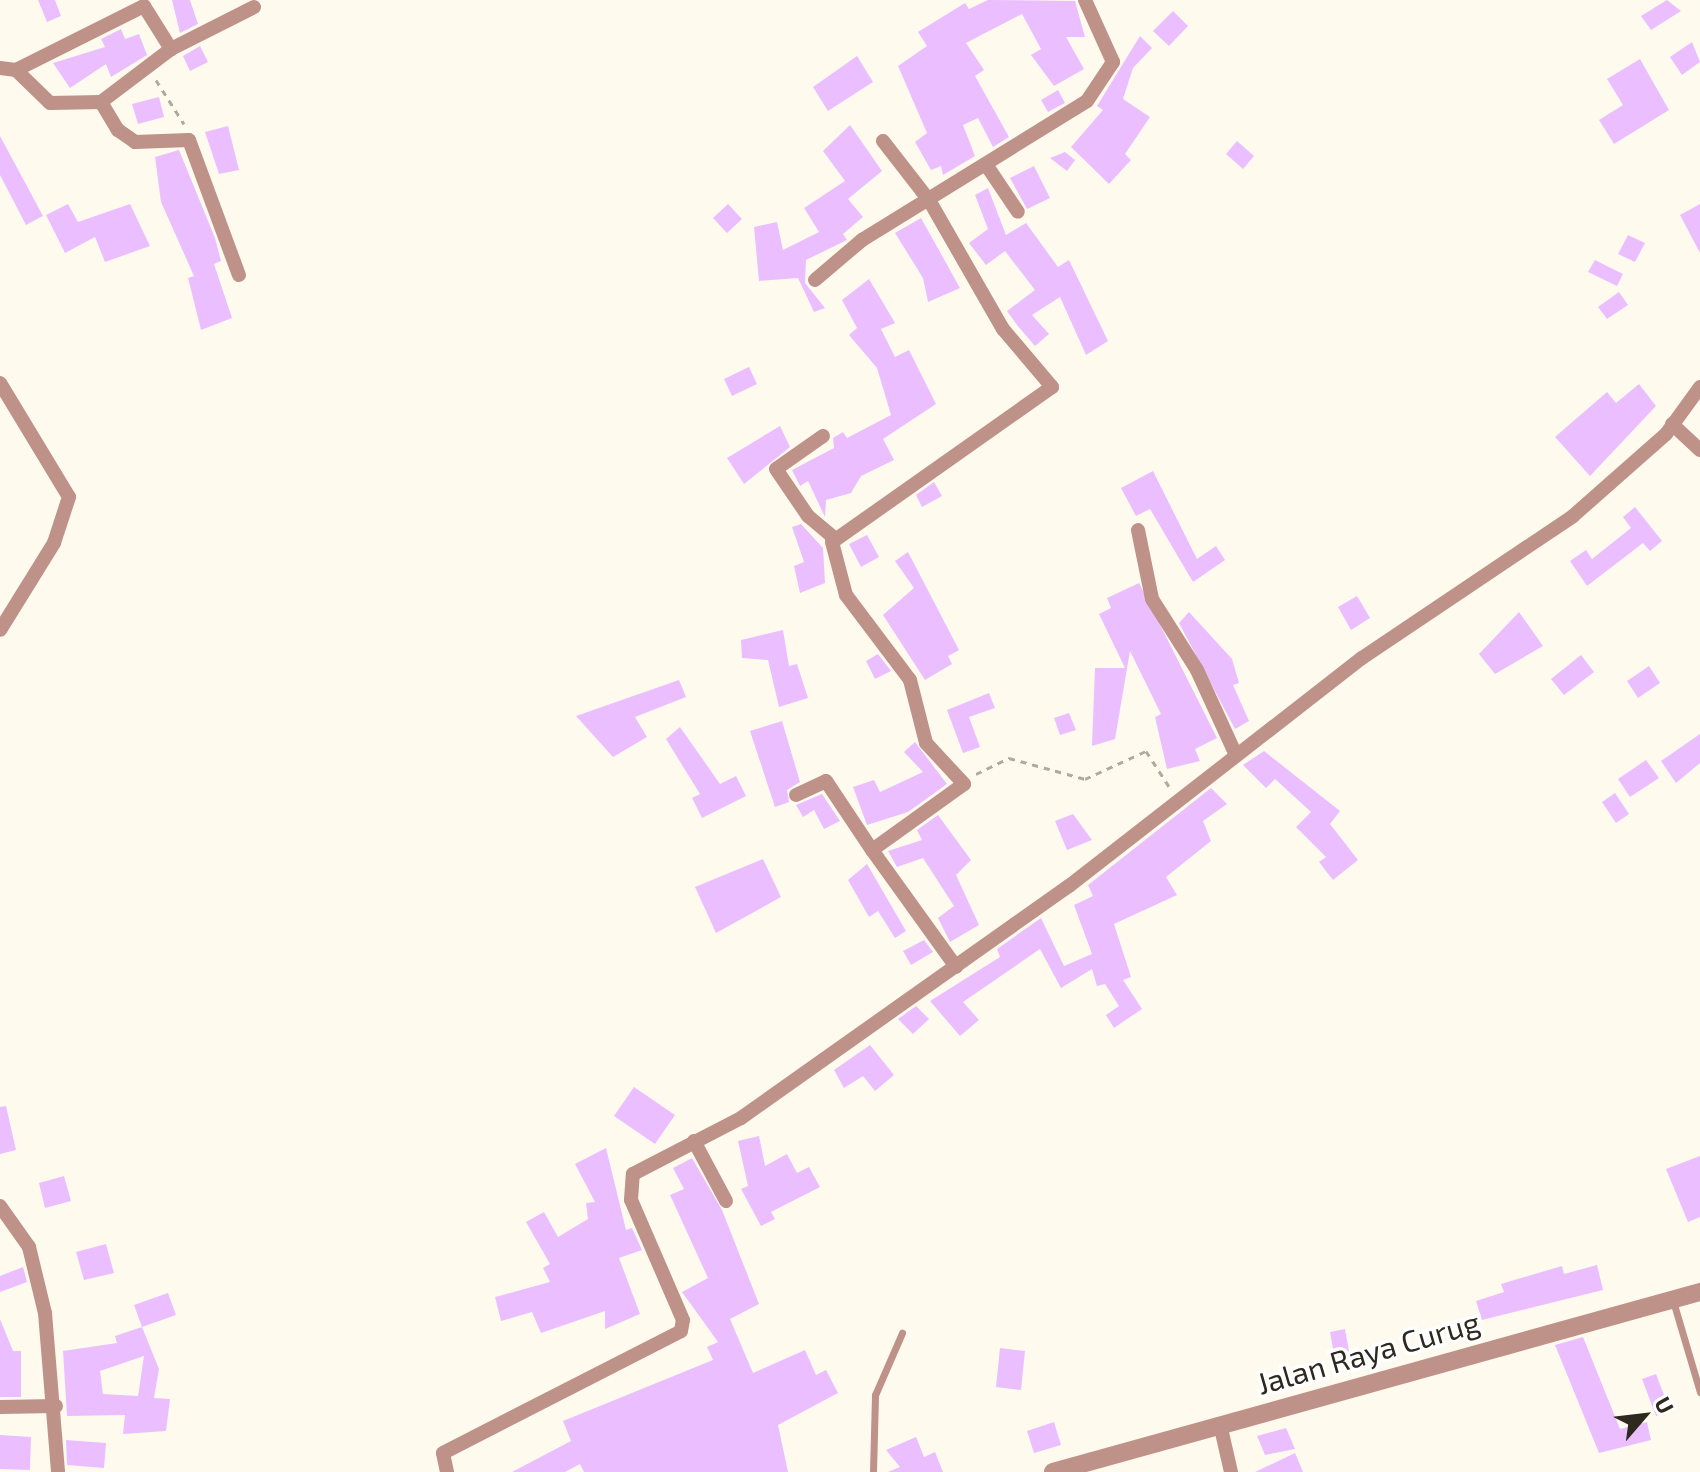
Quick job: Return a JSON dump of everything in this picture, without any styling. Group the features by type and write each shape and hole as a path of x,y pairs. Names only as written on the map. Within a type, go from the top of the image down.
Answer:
{"street":[{"path":"815,280 862,240 1074,113 1110,71 1109,44 1085,0"},
{"path":"0,68 16,70 144,6 171,49"},
{"path":"16,70 50,103 101,102 171,49 254,7"},
{"path":"101,102 118,130 135,142 189,140 239,275"},
{"path":"872,850 964,784 932,753 910,680 846,595 831,558 834,538 1052,387 991,311 929,200 883,141"},
{"path":"987,166 1018,212"},
{"path":"0,383 69,497 54,543 0,630"},
{"path":"447,1472 443,1453 681,1331 683,1320 628,1185 641,1168 741,1118 956,967 1362,658 1573,516 1672,424 1700,387"},
{"path":"1672,424 1700,450"},
{"path":"823,436 776,469 808,516 834,538"},
{"path":"1138,530 1152,599 1202,679 1236,755"},
{"path":"796,795 826,781 956,967"},
{"path":"694,1141 726,1201"},
{"path":"0,1206 29,1247 56,1406 58,1472"},
{"name":"Jalan Raya Curug","path":"1053,1472 1700,1292"},
{"path":"0,1407 56,1406"},
{"path":"1220,1424 1231,1472"}],"lane":[{"path":"1673,1301 1700,1392"},
{"path":"873,1472 875,1395 902,1333"}],"path":[{"path":"148,67 189,140"},
{"path":"964,784 1009,758 1085,779 1146,751 1176,797"}],"building":[{"path":"38,0 55,0 61,16 47,22"},
{"path":"172,0 190,0 198,24 180,33"},
{"path":"988,0 1075,1 1085,37 1066,37 1084,69 1054,86 1031,55 1041,49 1022,14 966,43 984,70 975,76 1009,137 993,147 978,118 963,125 975,156 943,175 941,166 931,170 915,142 927,133 898,66 927,46 918,32 965,3 969,9"},
{"path":"1667,0 1681,11 1651,30 1641,16"},
{"path":"1173,11 1188,26 1169,46 1153,31"},
{"path":"121,29 125,39 139,34 147,55 111,77 106,64 70,88 53,63 105,47 101,39"},
{"path":"1140,36 1152,48 1133,68 1123,99 1150,117 1125,154 1131,160 1109,184 1071,147 1103,110 1097,106"},
{"path":"1692,42 1700,62 1682,75 1670,57"},
{"path":"200,46 208,62 190,71 183,56"},
{"path":"857,56 873,82 828,111 813,87"},
{"path":"1640,59 1669,110 1614,144 1599,120 1623,105 1607,79"},
{"path":"1058,90 1065,103 1048,112 1041,100"},
{"path":"159,97 164,117 138,124 132,104"},
{"path":"850,125 882,171 848,199 863,217 843,234 847,240 806,260 805,283 825,308 814,312 798,278 759,281 754,227 777,222 783,250 819,232 804,208 845,181 823,151"},
{"path":"228,126 239,170 219,174 205,132"},
{"path":"0,136 43,216 26,225 0,175"},
{"path":"1237,141 1254,156 1243,169 1226,154"},
{"path":"179,150 215,238 221,261 214,264 232,318 201,330 188,278 194,276 161,202 155,157"},
{"path":"1065,152 1075,160 1067,171 1050,158"},
{"path":"1034,166 1050,198 1027,209 1010,178"},
{"path":"988,188 1006,235 1026,223 1058,267 1069,260 1108,341 1086,355 1060,297 1032,315 1049,334 1035,346 1017,325 1007,311 1035,290 1005,251 986,265 969,243 988,229 975,195"},
{"path":"68,204 78,222 130,204 150,246 105,262 95,237 65,253 46,215"},
{"path":"728,204 742,219 727,233 713,218"},
{"path":"1700,204 1700,253 1680,215"},
{"path":"921,218 960,288 928,302 923,278 895,233"},
{"path":"1628,235 1645,243 1635,262 1618,254"},
{"path":"1595,260 1623,274 1617,286 1588,272"},
{"path":"869,279 895,323 881,329 895,357 909,350 936,404 883,439 894,460 861,476 851,493 826,500 825,517 808,481 800,486 792,470 834,448 833,438 843,432 847,438 891,415 877,368 849,335 857,328 842,300"},
{"path":"1619,292 1628,305 1607,319 1598,307"},
{"path":"749,367 757,384 732,396 724,379"},
{"path":"1639,384 1656,406 1590,476 1555,437 1607,392 1616,403"},
{"path":"780,426 790,447 744,484 727,458"},
{"path":"1153,471 1197,559 1216,546 1225,560 1193,582 1150,509 1136,516 1121,488"},
{"path":"934,482 942,496 922,507 916,495"},
{"path":"1635,507 1662,541 1650,551 1643,543 1587,586 1570,561 1586,550 1592,559 1631,528 1623,517"},
{"path":"801,524 823,548 825,583 800,593 794,566 804,562 792,527"},
{"path":"867,535 879,557 861,567 849,544"},
{"path":"908,552 959,650 948,656 952,664 925,680 883,615 914,588 895,561"},
{"path":"1139,583 1217,738 1195,749 1200,761 1167,769 1155,717 1161,714 1130,651 1115,739 1092,746 1095,668 1125,668 1099,614 1111,608 1107,598"},
{"path":"1357,596 1370,618 1351,630 1338,607"},
{"path":"1189,612 1232,659 1239,683 1233,685 1249,721 1235,729 1179,623"},
{"path":"1519,612 1543,646 1495,674 1479,654"},
{"path":"783,630 789,666 797,664 808,698 779,707 768,660 742,658 741,640"},
{"path":"878,654 891,671 875,679 866,661"},
{"path":"1581,655 1594,672 1564,695 1551,679"},
{"path":"1649,666 1660,683 1638,698 1627,681"},
{"path":"679,680 686,697 635,717 647,737 613,757 576,716"},
{"path":"989,693 995,708 969,717 980,747 963,753 947,710"},
{"path":"1069,713 1076,730 1060,735 1054,718"},
{"path":"782,721 800,782 787,790 789,802 775,807 750,731"},
{"path":"680,727 720,784 736,776 746,796 702,818 692,798 700,794 666,739"},
{"path":"1700,734 1700,763 1676,783 1661,761"},
{"path":"915,742 947,784 908,812 867,825 853,787 874,780 880,792 923,772 904,752"},
{"path":"1264,751 1340,811 1330,824 1358,860 1333,880 1319,862 1326,857 1296,827 1311,812 1275,779 1266,788 1243,765"},
{"path":"1646,760 1659,778 1630,797 1618,779"},
{"path":"1211,788 1227,804 1203,821 1211,841 1166,877 1177,895 1114,924 1131,977 1123,980 1142,1009 1114,1028 1106,1015 1119,1006 1105,984 1097,986 1092,969 1061,988 1040,949 963,1002 979,1020 960,1036 930,1001 1000,957 997,949 1041,918 1064,966 1092,954 1074,905 1093,896 1088,885"},
{"path":"1615,793 1629,814 1616,823 1602,802"},
{"path":"822,794 840,821 824,829 814,810 803,817 796,805"},
{"path":"1073,814 1092,840 1067,850 1055,821"},
{"path":"938,815 971,860 956,875 979,925 950,942 938,918 954,906 923,858 897,867 888,851 922,840 917,830"},
{"path":"763,859 781,897 716,933 695,887"},
{"path":"867,864 906,931 895,938 878,911 869,917 848,880"},
{"path":"924,940 933,952 911,965 903,951"},
{"path":"916,1006 929,1019 913,1034 898,1019"},
{"path":"870,1045 894,1075 875,1091 863,1076 844,1088 834,1070"},
{"path":"634,1087 675,1115 655,1144 614,1116"},
{"path":"6,1106 16,1150 0,1154 0,1107"},
{"path":"759,1136 765,1166 787,1154 797,1173 809,1167 820,1187 771,1212 775,1219 761,1226 741,1189 748,1186 738,1141"},
{"path":"606,1148 626,1230 632,1228 642,1250 619,1258 640,1314 605,1329 605,1311 541,1333 532,1312 501,1321 495,1297 550,1282 543,1268 550,1264 526,1222 544,1212 558,1237 588,1219 586,1203 595,1202 575,1164"},
{"path":"1700,1156 1700,1217 1688,1222 1666,1169"},
{"path":"692,1158 722,1210 759,1304 730,1319 753,1373 805,1350 816,1375 826,1370 838,1393 778,1425 788,1472 584,1472 580,1464 565,1472 512,1472 571,1441 563,1421 713,1360 707,1347 718,1342 682,1292 708,1278 670,1195 684,1189 673,1168"},
{"path":"64,1176 71,1201 45,1208 39,1183"},
{"path":"106,1244 114,1273 84,1280 76,1252"},
{"path":"1597,1265 1603,1290 1482,1320 1476,1301 1504,1292 1501,1284 1562,1266 1564,1274"},
{"path":"23,1267 27,1282 0,1292 0,1276"},
{"path":"168,1293 176,1315 142,1327 134,1305"},
{"path":"0,1319 13,1351 21,1351 21,1397 0,1397"},
{"path":"142,1327 159,1369 154,1398 170,1399 166,1431 123,1434 125,1415 67,1416 63,1351 117,1343 115,1336","holes":["144,1356 138,1396 103,1394 100,1371"]},
{"path":"1345,1329 1350,1357 1335,1360 1330,1332"},
{"path":"1583,1337 1620,1429 1647,1422 1651,1440 1599,1453 1555,1345"},
{"path":"1000,1348 1025,1351 1021,1390 996,1387"},
{"path":"1656,1374 1670,1411 1656,1416 1642,1379"},
{"path":"1054,1422 1061,1445 1034,1453 1027,1431"},
{"path":"1286,1428 1295,1449 1265,1455 1257,1436"},
{"path":"0,1435 31,1437 30,1470 0,1469"},
{"path":"916,1437 924,1457 935,1452 943,1472 888,1472 900,1467 886,1450"},
{"path":"66,1440 106,1443 104,1468 67,1465"},
{"path":"1295,1453 1303,1472 1255,1472"}]}
